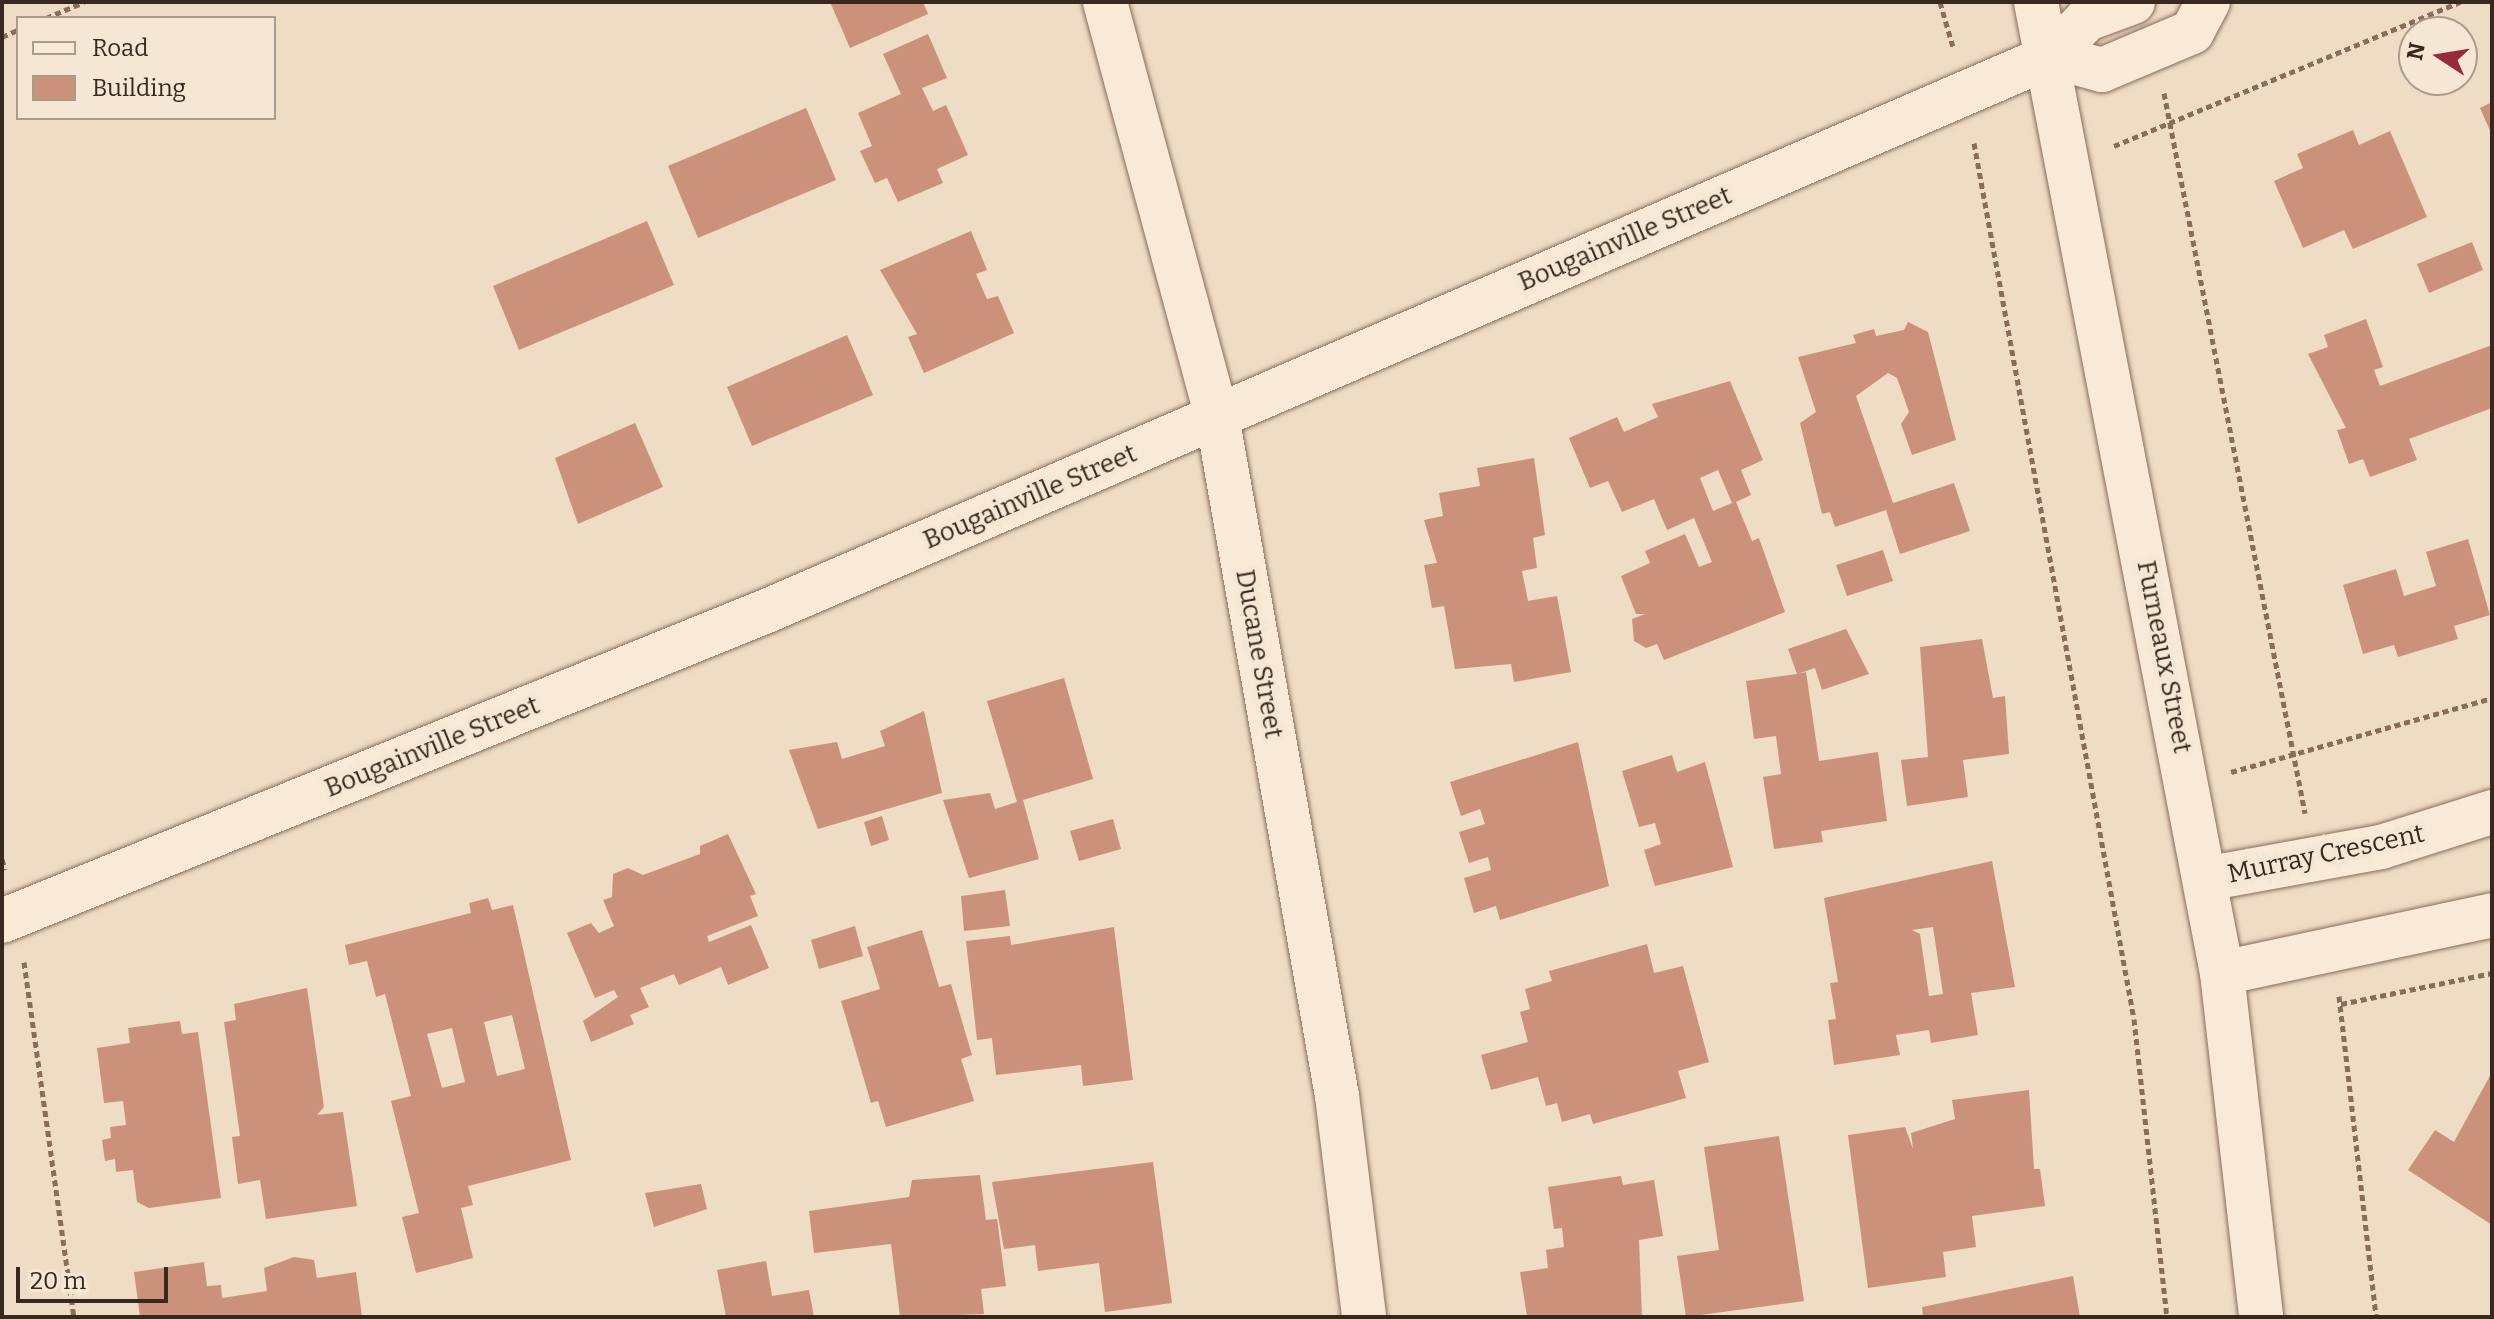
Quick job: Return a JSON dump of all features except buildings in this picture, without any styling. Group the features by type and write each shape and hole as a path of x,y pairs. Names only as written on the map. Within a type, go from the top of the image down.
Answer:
{"street":[{"name":"Ducane Street","path":"1105,2 1217,416 1337,1096 1364,1317"},
{"name":"Furneaux Street","path":"2036,2 2051,56 2222,973 2261,1317"},
{"name":"Bougainville Street","path":"9,918 769,610 2051,56 2087,19 2133,2"},
{"path":"2051,56 2102,70 2192,32 2208,2"},
{"name":"Murray Crescent","path":"2205,879 2314,861 2492,812"},
{"path":"2222,973 2492,915"}],"path":[{"path":"51,16 84,2"},
{"path":"1940,2 1965,92 2134,1019 2167,1317"},
{"path":"2071,163 2174,123 2460,2"},
{"path":"2174,123 2314,861"},
{"path":"2188,784 2492,698"},
{"path":"2,859 74,1317"},
{"path":"2330,949 2341,1004 2376,1317"},
{"path":"2341,1004 2492,973"}]}
